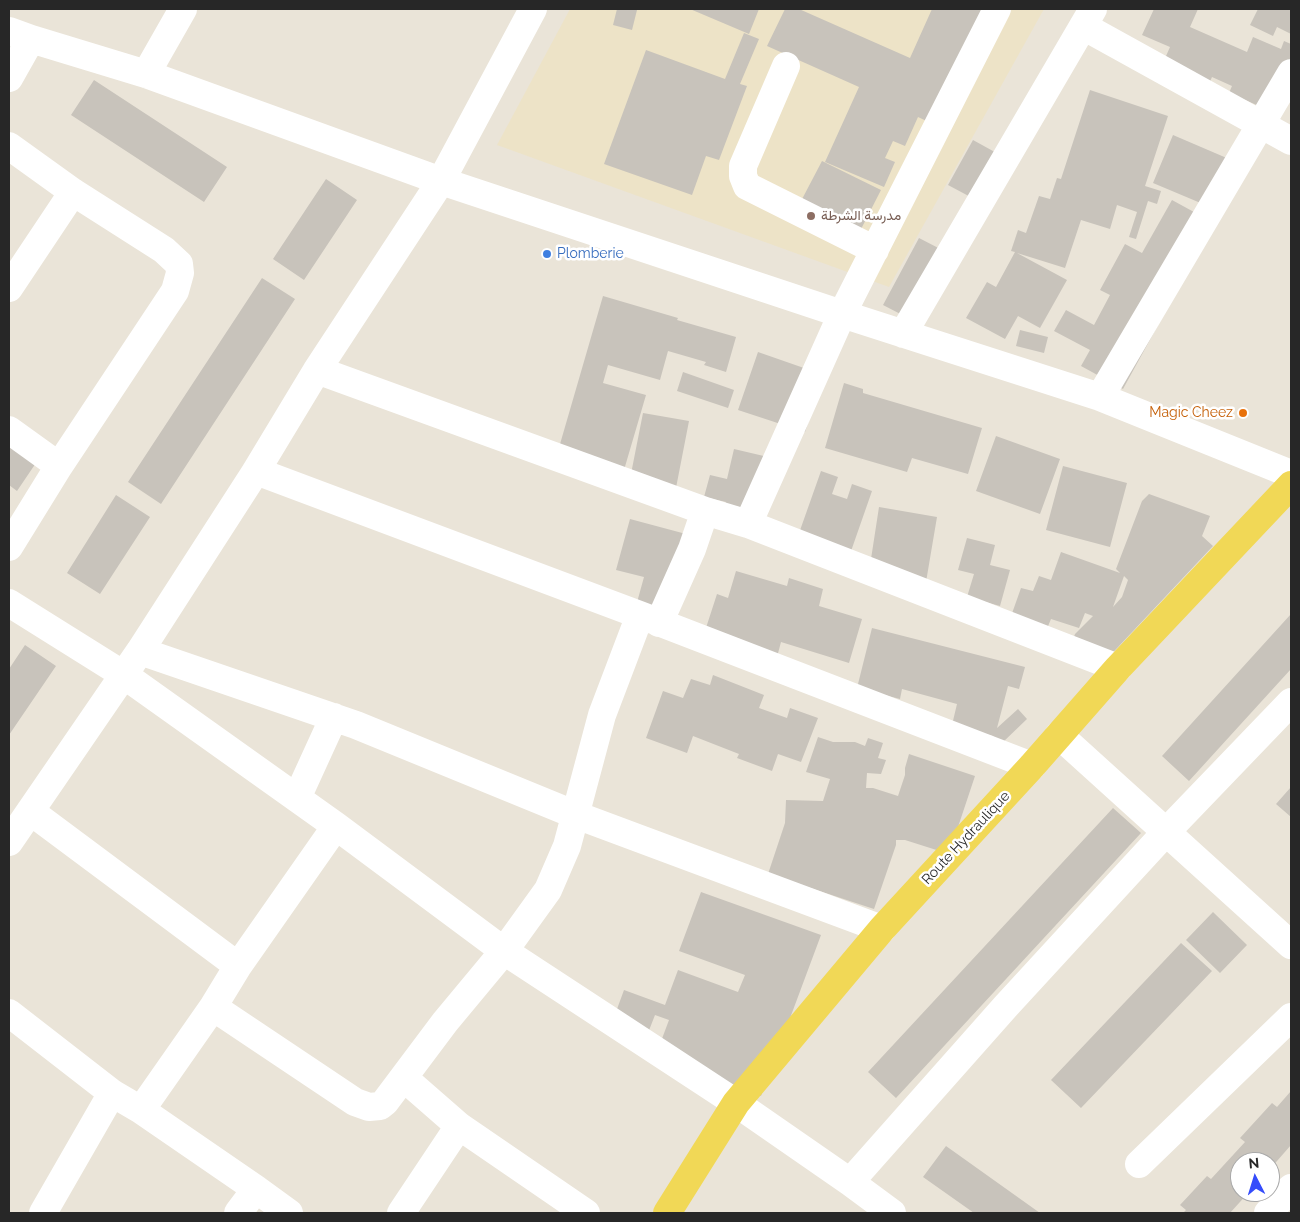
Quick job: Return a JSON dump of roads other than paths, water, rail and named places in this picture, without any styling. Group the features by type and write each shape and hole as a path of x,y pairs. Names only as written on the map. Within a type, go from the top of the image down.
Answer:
{"main road":[{"name":"Route Hydraulique","path":"667,1213 736,1103 882,929 1032,766 1118,668 1291,485"}],"street":[{"path":"146,74 183,9"},
{"path":"748,524 842,314 997,9"},
{"path":"9,842 140,651 256,471 317,370 441,181 529,10"},
{"path":"903,334 1088,17 1260,125 1291,141"},
{"path":"9,78 20,35 146,74 441,181 1100,397 1291,474"},
{"path":"786,66 743,166 743,176 747,186 875,250"},
{"path":"1100,397 1291,73"},
{"path":"9,146 73,192 164,250 179,264 180,274 175,291 59,466 9,547"},
{"path":"9,288 73,192"},
{"path":"317,370 705,511 748,524 1118,668"},
{"path":"9,430 59,466"},
{"path":"256,471 650,619 1032,766"},
{"path":"213,1007 356,1102 369,1107 380,1106 385,1102 445,1022 504,951 548,890 567,846 602,715 650,619 692,549 705,511"},
{"path":"9,603 124,675 336,826 504,951 736,1103 892,1213"},
{"path":"140,651 356,725 576,815 882,929"},
{"path":"850,1182 1006,1006 1166,832 1291,702"},
{"path":"297,798 334,717"},
{"path":"1059,735 1291,945"},
{"path":"30,811 238,966"},
{"path":"141,1110 213,1007 238,966 336,826"},
{"path":"9,1013 112,1093 141,1110 288,1213"},
{"path":"1139,1164 1291,1017"},
{"path":"404,1078 458,1126 586,1213"},
{"path":"43,1213 112,1093"},
{"path":"401,1213 458,1126"},
{"path":"1268,1213 1291,1188"},
{"path":"238,1213 256,1189"}],"place":[{"name":"مدرسة الشرطة","path":"811,216"},
{"name":"Plomberie","path":"547,254"},
{"name":"Magic Cheez","path":"1243,413"}]}
